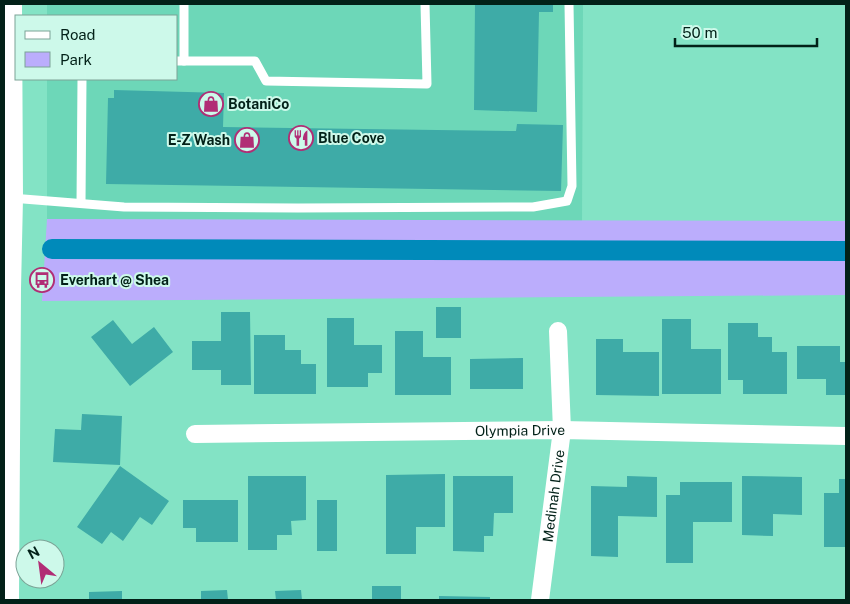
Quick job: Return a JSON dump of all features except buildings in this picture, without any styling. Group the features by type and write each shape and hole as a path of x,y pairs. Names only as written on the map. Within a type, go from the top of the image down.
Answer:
{"main road":[{"path":"7,600 5,513 6,288 11,198 7,130 13,52 8,17"}],"street":[{"name":"Medinah Drive","path":"540,600 562,430 558,332"},
{"name":"Olympia Drive","path":"195,434 562,430 846,436"}],"lane":[{"path":"184,4 180,61 255,61 266,82 427,84 425,4"},
{"path":"11,198 124,207 298,208 533,206 567,200 572,186 569,4"},
{"path":"81,203 82,80"}],"shaded area":[{"path":"47,4 583,4 582,221 47,219 47,80 178,80 178,15 47,15"}],"green space":[{"path":"47,219 846,221 846,295 42,301"}],"waterway":[{"path":"52,249 846,251"}],"place":[{"name":"BotaniCo","path":"211,104"},
{"name":"Blue Cove","path":"301,138"},
{"name":"E-Z Wash","path":"247,140"},
{"name":"Everhart @ Shea","path":"42,280"}]}
